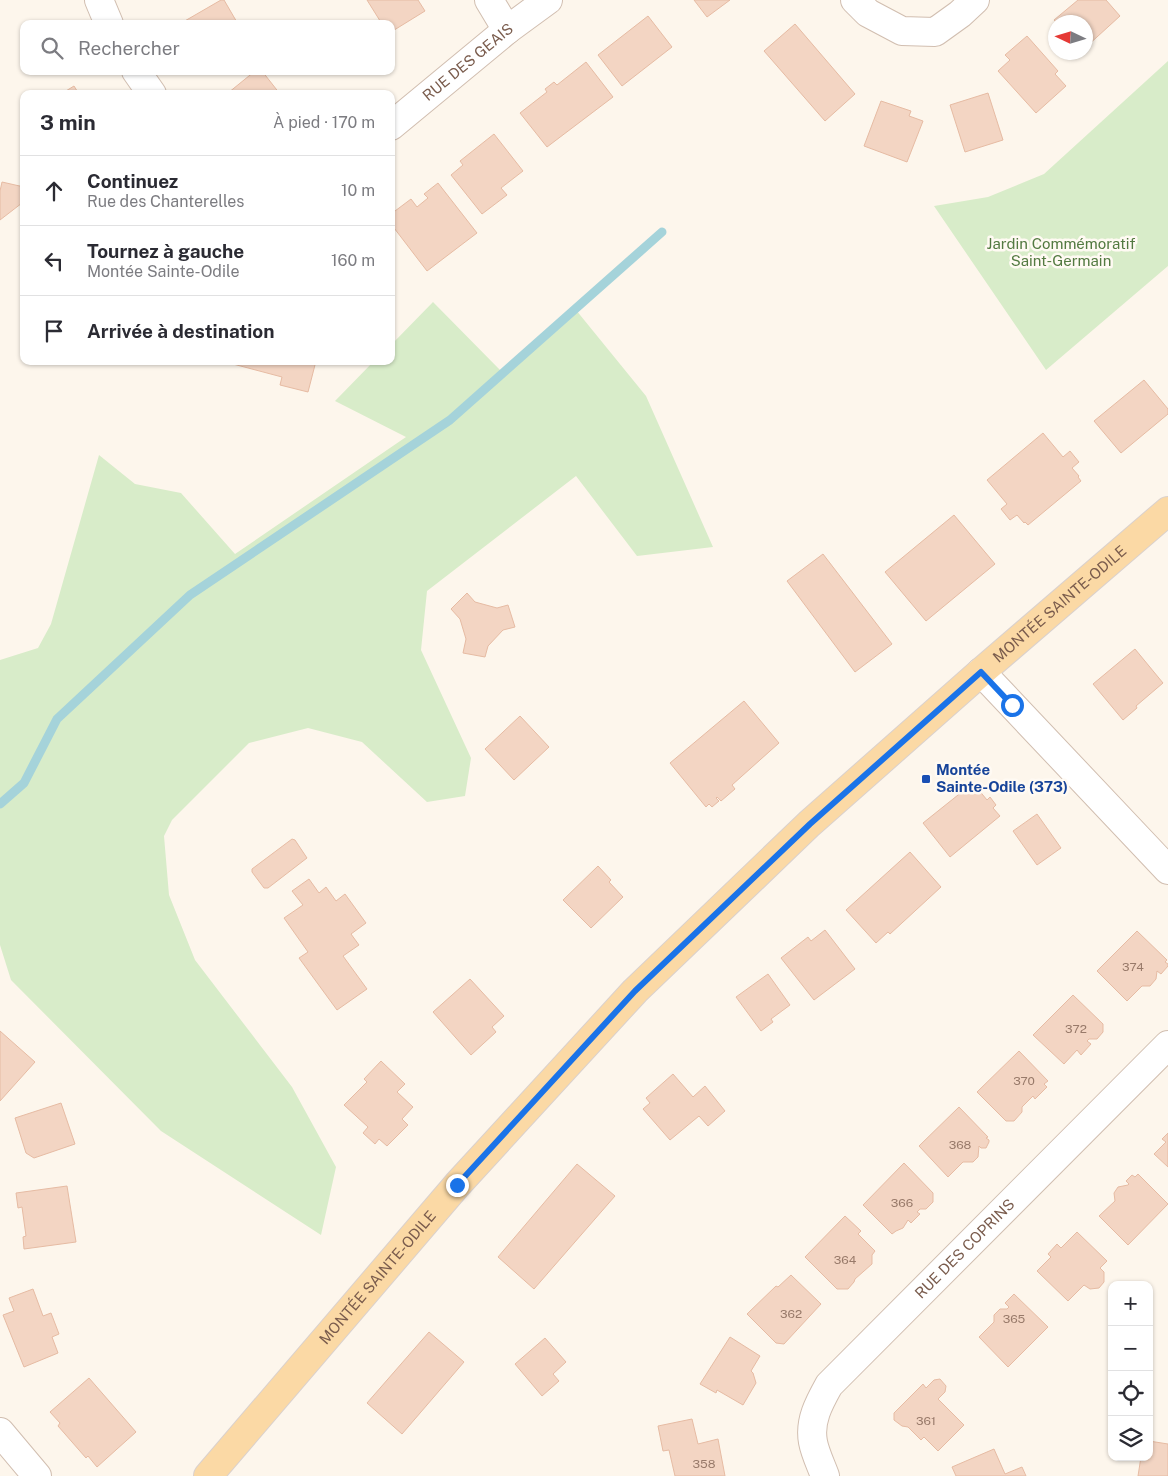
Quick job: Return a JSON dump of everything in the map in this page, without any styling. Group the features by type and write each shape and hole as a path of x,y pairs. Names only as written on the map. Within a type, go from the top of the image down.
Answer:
{"main road":[{"name":"MONTÉE SAINTE-ODILE","path":"208,1476 457,1185 635,991 810,824 981,672 1168,511"}],"street":[{"path":"99,0 107,20"},
{"path":"489,0 507,30"},
{"name":"RUE DES GEAIS","path":"395,123 507,30 548,0"},
{"path":"855,0 868,13 902,31 935,32 960,14 975,0"},
{"path":"139,75 149,90"},
{"path":"981,672 1168,870"},
{"name":"RUE DES COPRINS","path":"824,1476 813,1441 813,1421 817,1406 829,1386 1168,1045"},
{"path":"0,1432 38,1476"}],"green space":[{"name":"Jardin Commémoratif Saint-Germain","path":"1168,61 1168,266 1046,370 934,206 988,197 1044,174"},
{"path":"433,302 501,371 576,310 646,396 713,547 637,556 576,476 427,591 421,650 471,758 465,796 427,802 362,742 308,728 249,743 172,820 164,836 169,895 195,960 292,1087 336,1167 321,1235 161,1131 11,980 0,945 0,660 38,648 51,624 99,455 135,484 181,493 235,554 406,437 335,401 370,365 395,365 395,341"}],"building":[{"path":"224,0 236,20 186,20"},
{"path":"367,0 418,0 425,11 395,30 395,20 380,20"},
{"path":"694,0 730,0 707,17"},
{"path":"1078,0 1106,0 1120,16 1093,41 1093,15 1060,15"},
{"path":"648,16 672,47 622,86 598,55"},
{"path":"795,24 855,94 825,121 764,51"},
{"path":"1027,36 1058,71 1055,74 1066,86 1036,113 998,71 1010,60 1005,55"},
{"path":"586,62 613,97 547,147 520,113 547,92 545,89 554,82 557,85"},
{"path":"250,75 265,75 277,90 232,90"},
{"path":"74,86 76,90 68,90"},
{"path":"988,93 1003,140 965,152 950,105"},
{"path":"881,101 911,111 909,116 923,121 907,162 864,146"},
{"path":"494,134 523,171 501,188 507,195 482,214 451,175 463,165 460,161"},
{"path":"2,182 20,186 20,205 0,220 0,191"},
{"path":"438,183 477,233 427,271 395,229 395,211 411,199 417,207 428,198 424,194"},
{"path":"237,365 315,365 308,392 280,385 282,377"},
{"path":"1144,380 1168,409 1168,414 1121,453 1094,421"},
{"path":"1043,433 1063,457 1070,451 1079,462 1072,468 1081,481 1028,525 1017,515 1010,520 1001,509 1007,504 987,480"},
{"path":"954,515 995,564 926,621 885,572"},
{"path":"823,554 892,644 855,672 787,581"},
{"path":"467,593 475,602 497,608 508,605 515,627 503,630 488,646 485,657 463,653 466,639 460,619 451,609"},
{"path":"1135,649 1163,683 1123,720 1093,684"},
{"path":"744,701 779,743 732,785 735,789 721,801 717,797 719,801 712,807 709,804 706,807 670,763"},
{"path":"520,716 549,747 514,780 485,749"},
{"path":"973,783 987,800 990,797 996,805 993,808 1000,816 950,857 923,823"},
{"path":"1037,814 1061,848 1037,865 1013,831"},
{"path":"292,839 295,840 307,858 268,888 264,888 252,872 252,869"},
{"path":"910,852 941,887 890,934 888,932 876,943 846,910"},
{"path":"598,866 623,897 591,928 563,900"},
{"path":"309,879 319,893 326,887 336,901 345,894 366,923 351,934 359,945 343,956 367,989 337,1010 299,958 308,952 284,918 303,905 292,891"},
{"path":"825,930 855,969 814,1000 781,958 808,937 811,941"},
{"path":"1137,931 1167,960 1165,962 1168,966 1161,974 1157,971 1156,979 1150,986 1142,986 1127,1001 1097,971"},
{"path":"768,974 790,1005 771,1019 773,1022 761,1031 736,997"},
{"path":"470,979 504,1016 492,1027 496,1032 471,1055 433,1012"},
{"path":"1073,995 1103,1024 1103,1032 1097,1039 1089,1039 1087,1041 1091,1044 1081,1055 1077,1050 1064,1064 1033,1035"},
{"path":"0,1031 35,1062 0,1101"},
{"path":"1019,1051 1048,1081 1044,1084 1047,1087 1035,1099 1033,1096 1022,1107 1022,1112 1014,1121 1006,1121 977,1092"},
{"path":"381,1061 405,1084 397,1092 413,1107 402,1119 408,1125 387,1146 379,1139 375,1144 363,1133 368,1127 344,1105 367,1082 364,1079"},
{"path":"673,1074 693,1097 705,1086 725,1111 708,1126 699,1116 670,1140 643,1109 650,1103 646,1098"},
{"path":"61,1103 75,1144 34,1158 26,1153 15,1118"},
{"path":"959,1107 988,1137 986,1138 989,1142 986,1148 979,1146 978,1157 973,1162 963,1162 948,1177 919,1146"},
{"path":"1168,1133 1168,1167 1154,1154 1166,1142 1162,1139"},
{"path":"904,1163 933,1193 933,1202 926,1209 920,1209 917,1212 920,1214 911,1223 908,1220 903,1228 892,1234 863,1205"},
{"path":"577,1164 615,1196 534,1289 498,1257"},
{"path":"1138,1174 1168,1204 1128,1245 1099,1216 1115,1201 1114,1193 1118,1187 1128,1185 1126,1181 1132,1175 1135,1177"},
{"path":"67,1186 76,1242 24,1249 23,1237 26,1236 22,1207 18,1208 16,1193"},
{"path":"845,1216 861,1231 858,1234 875,1251 872,1255 872,1264 855,1279 848,1289 837,1289 805,1257"},
{"path":"1077,1232 1107,1261 1100,1268 1104,1272 1104,1282 1099,1288 1090,1289 1084,1285 1068,1301 1037,1271 1051,1257 1048,1254 1057,1244 1061,1248"},
{"path":"791,1275 821,1304 784,1344 776,1343 747,1314 776,1286 778,1287"},
{"path":"33,1289 43,1316 51,1313 59,1334 52,1337 58,1353 24,1367 3,1315 14,1311 9,1298"},
{"path":"1014,1294 1048,1327 1008,1367 979,1337 994,1322 994,1315 1000,1309 1007,1309 1009,1307 1005,1303"},
{"path":"429,1332 464,1362 402,1434 367,1403"},
{"path":"730,1337 760,1356 751,1371 756,1383 743,1405 717,1390 716,1393 700,1384"},
{"path":"545,1338 566,1362 553,1374 559,1381 542,1396 515,1364"},
{"path":"89,1378 136,1432 97,1467 88,1456 86,1458 58,1426 60,1423 50,1412"},
{"path":"940,1379 946,1386 945,1392 938,1399 964,1425 938,1451 924,1437 921,1440 908,1427 902,1426 894,1420 894,1413 923,1384 926,1388 934,1380"},
{"path":"692,1419 698,1444 718,1439 725,1476 675,1476 669,1450 663,1451 658,1426"},
{"path":"1153,1442 1168,1444 1168,1476 1138,1476 1140,1461 1153,1461"},
{"path":"994,1449 1005,1474 1022,1467 1026,1476 956,1476 952,1467"}],"waterway":[{"path":"0,804 24,783 57,719 190,595 450,420 662,232"}],"place":[{"name":"Montée Sainte-Odile (373)","path":"926,779"}],"route":[{"path":"457,1185 635,991 810,824 981,672 1012,705"}]}
